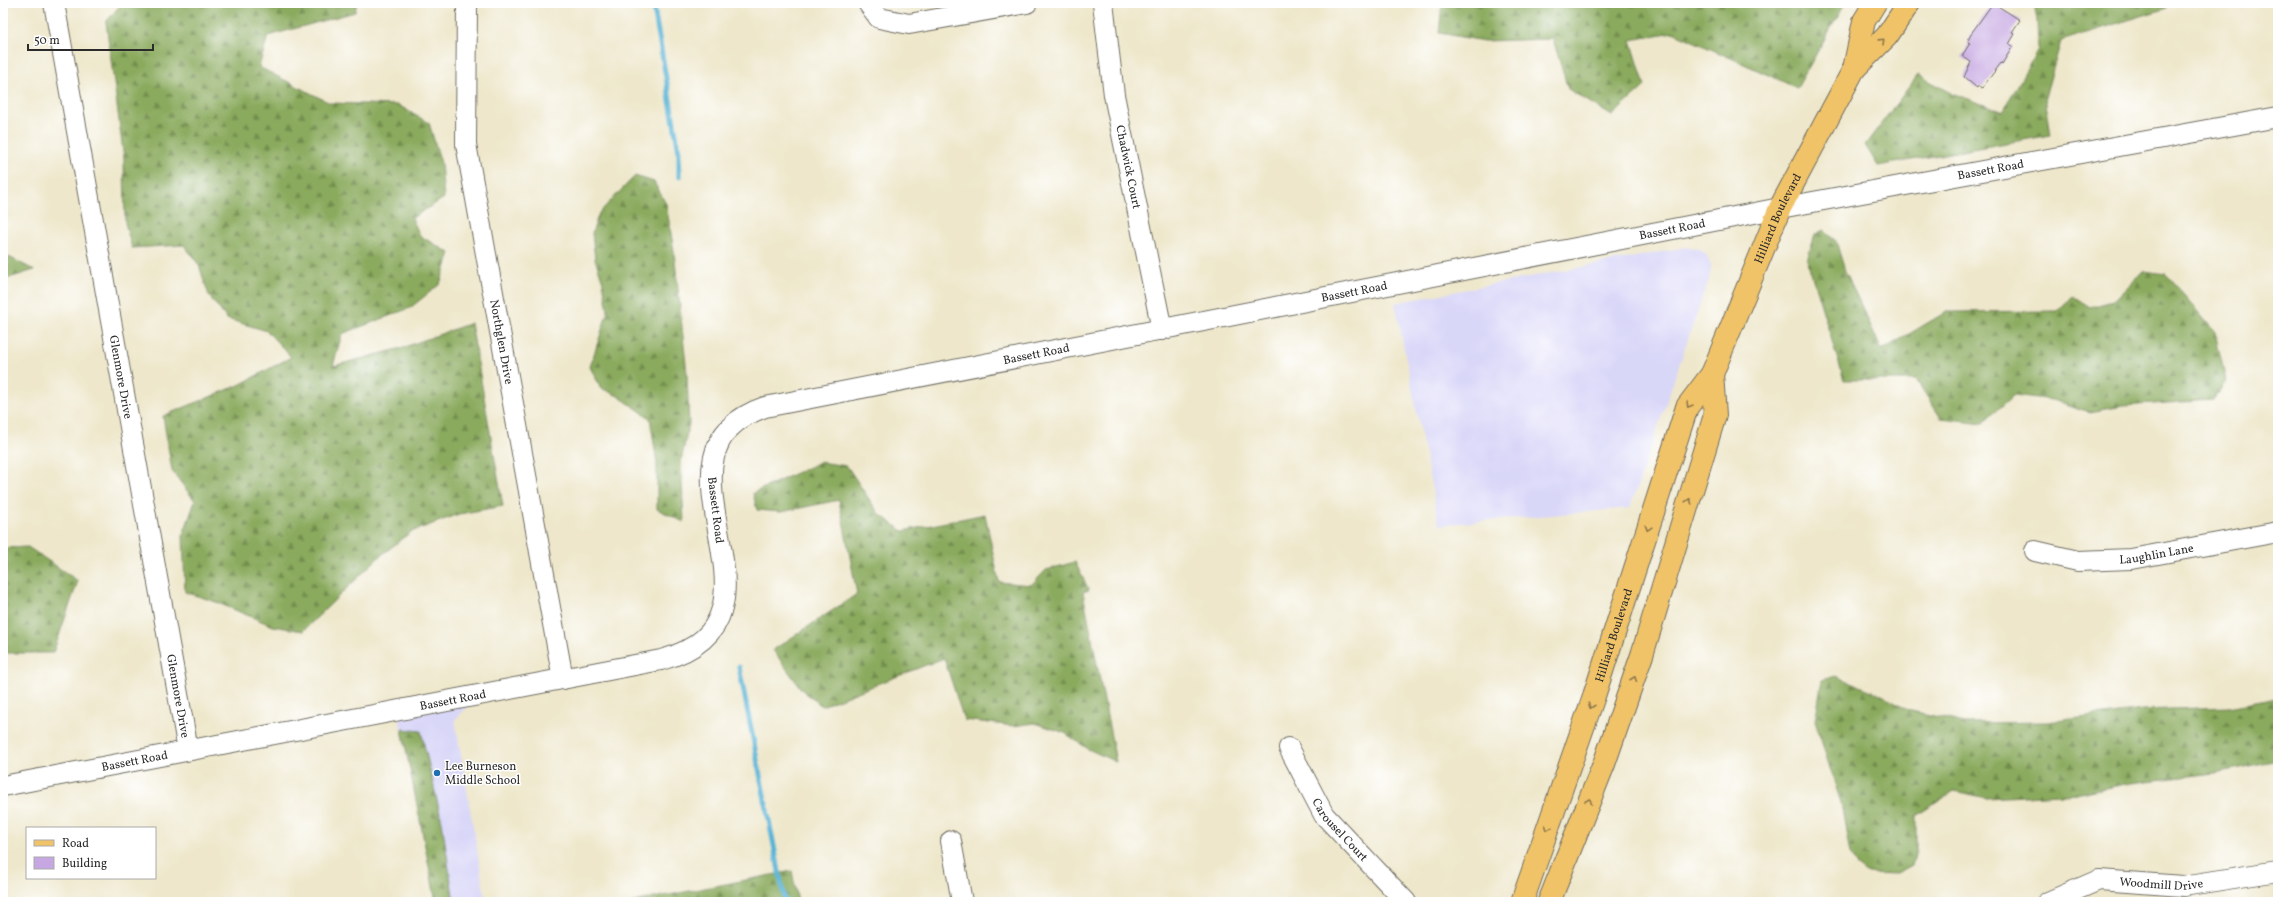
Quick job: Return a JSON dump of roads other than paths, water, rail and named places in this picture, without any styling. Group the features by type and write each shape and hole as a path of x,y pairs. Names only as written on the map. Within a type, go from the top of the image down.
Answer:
{"main road":[{"name":"Hilliard Boulevard","path":"1522,902 1594,696 1687,407 1712,374 1780,208 1854,68 1864,22 1875,3"},
{"name":"Hilliard Boulevard","path":"1854,68 1887,36 1909,3"},
{"name":"Hilliard Boulevard","path":"1549,902 1604,764 1642,655 1715,415 1712,374"}],"street":[{"name":"Glenmore Drive","path":"54,3 188,750"},
{"name":"Northglen Drive","path":"467,3 466,144 563,679"},
{"path":"868,3 879,18 909,24 1027,3"},
{"name":"Chadwick Court","path":"1104,3 1114,95 1162,330"},
{"name":"Bassett Road","path":"3,786 670,658 693,646 714,626 723,604 726,582 712,494 712,462 721,437 733,424 745,416 776,404 1162,330 1780,208 2278,117"},
{"name":"Laughlin Lane","path":"2034,551 2078,561 2131,559 2278,532"},
{"name":"Carousel Court","path":"1289,748 1324,815 1406,902"},
{"path":"951,840 962,902"},
{"name":"Woodmill Drive","path":"2048,902 2099,880 2184,886 2278,872"}],"waterway":[{"path":"653,3 679,152 679,176"},
{"path":"739,667 785,902"}],"place":[{"name":"Lee Burneson Middle School","path":"437,773"}]}
